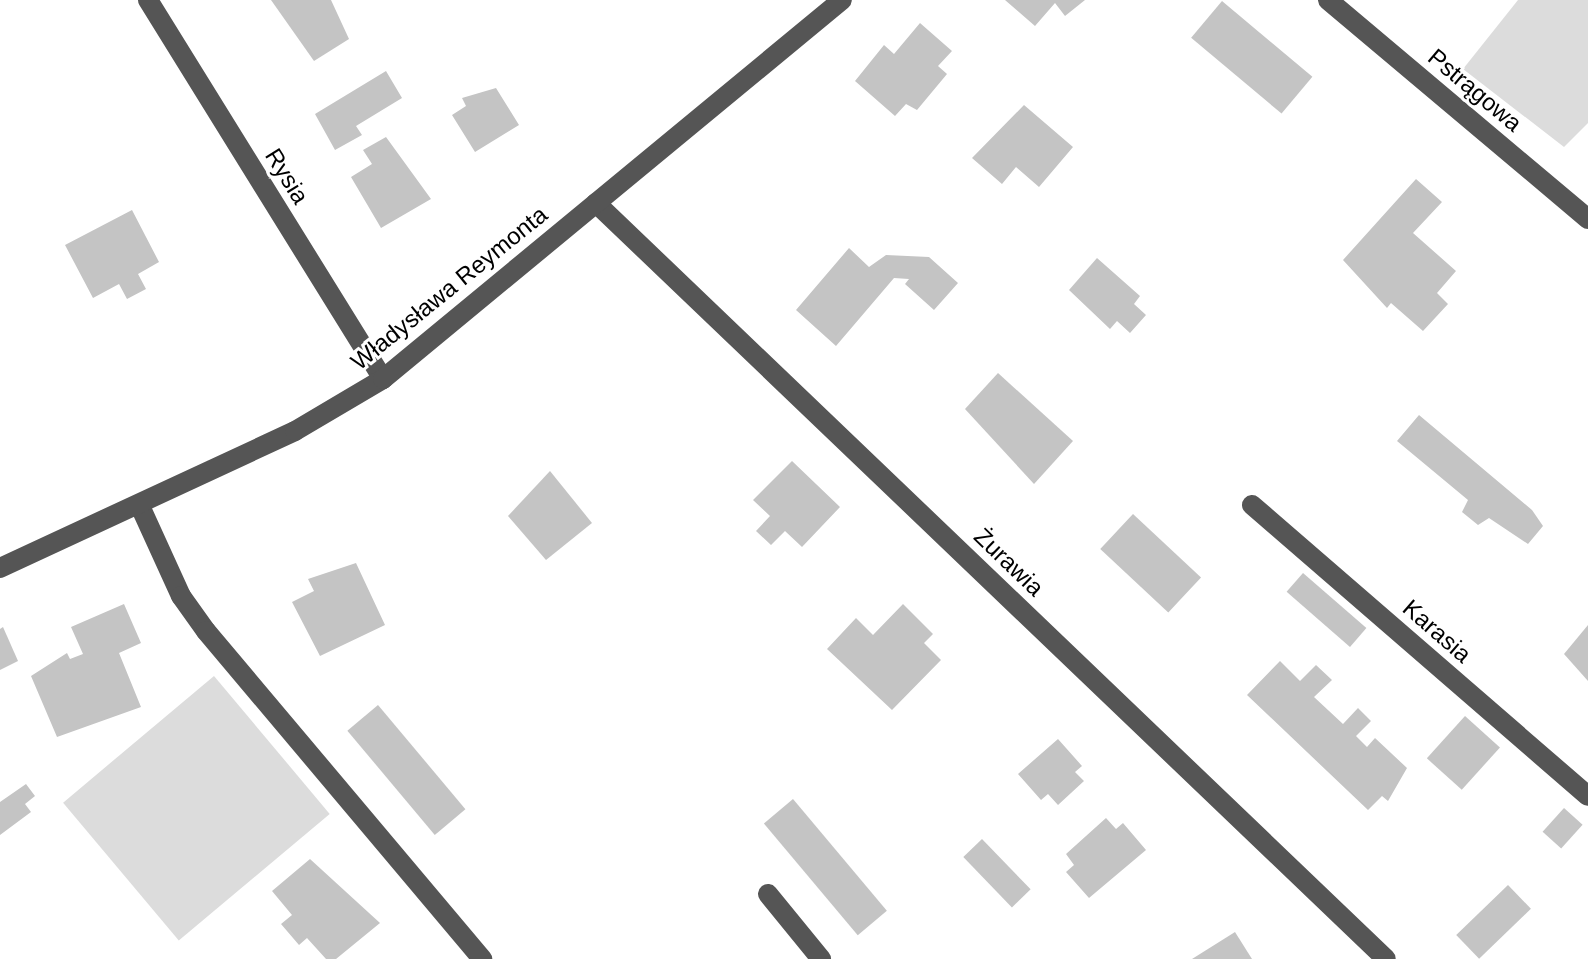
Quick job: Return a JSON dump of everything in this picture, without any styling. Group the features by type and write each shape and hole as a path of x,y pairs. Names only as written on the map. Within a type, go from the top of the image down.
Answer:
{"street":[{"name":"Rysia","path":"148,0 383,379"},
{"name":"Władysława Reymonta","path":"0,568 140,506 383,379 842,0"},
{"name":"Pstrągowa","path":"1328,0 1588,219"},
{"name":"Żurawia","path":"596,203 1386,959"},
{"name":"Karasia","path":"1252,505 1588,796"},
{"path":"140,506 181,596 206,631 482,959"},
{"path":"768,894 821,959"}],"shaded area":[{"path":"1518,0 1588,0 1588,123 1564,147 1463,69"},
{"path":"214,676 330,814 179,941 63,803"}],"building":[{"path":"271,0 331,0 349,39 314,61"},
{"path":"1005,0 1085,0 1065,16 1055,3 1035,26"},
{"path":"1222,1 1312,77 1282,114 1191,38"},
{"path":"920,23 952,51 938,66 947,74 917,110 906,104 895,116 855,81 884,45 894,54"},
{"path":"386,71 402,98 356,126 362,135 335,150 315,114"},
{"path":"496,88 519,125 475,152 452,115 466,106 462,98"},
{"path":"1024,105 1073,147 1039,187 1016,167 1002,184 972,158"},
{"path":"386,137 431,199 381,228 351,177 372,164 363,150"},
{"path":"1416,179 1442,202 1413,233 1456,271 1437,293 1448,304 1423,331 1391,303 1387,308 1343,260"},
{"path":"132,210 159,262 138,274 146,289 127,299 119,284 93,298 65,245"},
{"path":"849,248 869,267 886,255 929,257 958,283 934,310 905,284 909,279 894,278 836,346 796,310"},
{"path":"1097,258 1140,296 1134,304 1146,315 1130,333 1117,321 1110,329 1069,290"},
{"path":"998,373 1073,441 1034,484 965,409"},
{"path":"1419,415 1532,510 1543,526 1528,544 1489,518 1478,525 1462,512 1468,500 1397,441"},
{"path":"792,461 840,507 802,547 785,531 771,545 756,531 770,516 753,500"},
{"path":"550,471 592,523 546,560 508,516"},
{"path":"1133,514 1201,577 1168,613 1100,549"},
{"path":"356,563 385,625 320,656 292,602 314,591 308,579"},
{"path":"1303,573 1366,628 1350,647 1287,592"},
{"path":"124,604 141,643 119,653 141,707 57,737 31,676 67,653 70,659 83,654 71,627"},
{"path":"903,604 933,634 924,643 941,660 892,710 827,649 856,618 873,635"},
{"path":"1588,625 1588,681 1564,654"},
{"path":"3,627 18,661 0,670 0,629"},
{"path":"1280,661 1300,681 1316,665 1332,680 1314,697 1343,724 1358,708 1371,721 1356,736 1367,747 1375,738 1407,768 1388,801 1382,796 1368,810 1247,695"},
{"path":"378,705 465,809 435,835 347,731"},
{"path":"1465,716 1500,747 1462,790 1427,758"},
{"path":"1058,739 1082,766 1075,772 1084,781 1058,805 1048,794 1041,800 1018,774"},
{"path":"26,784 35,796 25,804 31,812 0,835 0,802"},
{"path":"793,799 887,911 858,935 764,823"},
{"path":"1564,808 1583,825 1561,849 1543,832"},
{"path":"1106,818 1116,829 1123,823 1146,850 1089,898 1066,872 1074,865 1066,854"},
{"path":"982,839 1031,889 1012,907 963,857"},
{"path":"310,859 380,923 336,959 326,959 307,938 299,945 281,924 292,915 272,891"},
{"path":"1508,885 1531,909 1479,959 1456,935"},
{"path":"1235,932 1252,959 1192,959"}]}
